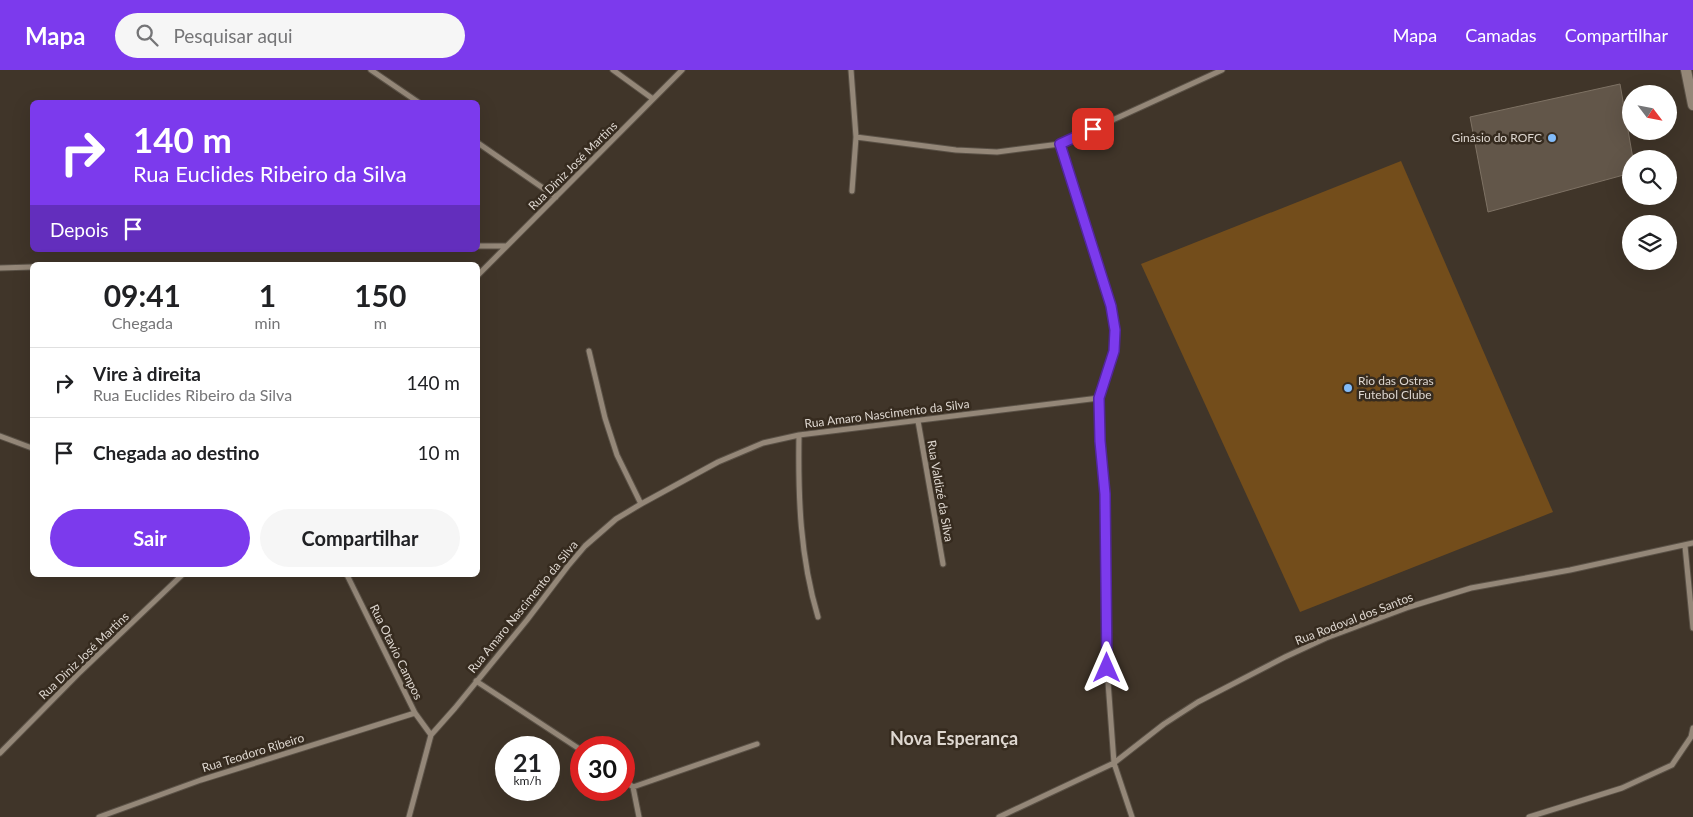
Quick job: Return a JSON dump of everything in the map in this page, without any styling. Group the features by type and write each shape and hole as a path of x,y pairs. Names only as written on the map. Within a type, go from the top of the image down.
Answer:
{"main road":[{"path":"1686,70 1693,105"}],"street":[{"path":"371,70 415,100"},
{"path":"613,70 653,99"},
{"name":"Rua Diniz José Martins","path":"480,273 682,70"},
{"path":"851,70 856,137 852,191"},
{"path":"856,137 956,150 997,152 1060,144 1222,70"},
{"path":"480,144 556,197"},
{"path":"1060,144 1111,306 1115,330 1114,351 1099,398 1100,441 1105,494 1107,668 1114,763 1132,817"},
{"path":"480,246 505,246"},
{"path":"0,268 30,267"},
{"path":"589,351 605,418 617,455 641,504"},
{"name":"Rua Amaro Nascimento da Silva","path":"409,817 431,735 527,620 585,546 616,519 718,462 763,443 799,435 1099,398"},
{"name":"Rua Valdizé da Silva","path":"918,420 943,564"},
{"path":"799,435 798,487 802,540 810,590 818,616"},
{"path":"0,436 30,447"},
{"name":"Rua Rodoval dos Santos","path":"999,817 1114,763 1164,724 1198,702 1326,638 1409,607 1471,588 1693,543"},
{"path":"1685,546 1693,628"},
{"name":"Rua Diniz José Martins","path":"0,753 180,577"},
{"name":"Rua Otavio Campos","path":"348,577 415,714 431,735"},
{"path":"476,682 570,743"},
{"name":"Rua Teodoro Ribeiro","path":"99,817 201,780 415,714"},
{"path":"1529,817 1622,788 1672,765 1691,737 1693,728"},
{"path":"635,787 758,744"},
{"path":"635,796 640,817"}],"shaded area":[{"name":"Rio das Ostras Futebol Clube","path":"1401,161 1553,512 1300,612 1141,264"}],"building":[{"name":"Ginásio do ROFC","path":"1620,84 1622,96 1622,140 1630,140 1631,150 1622,150 1622,175 1488,212 1470,117"}],"place":[{"name":"Ginásio do ROFC","path":"1552,138"},
{"name":"Rio das Ostras Futebol Clube","path":"1348,388"}],"district":[{"name":"Nova Esperança","path":"954,739"}],"route":[{"path":"1093,129 1060,144 1111,306 1115,330 1114,351 1099,398 1100,441 1105,494 1107,668"}]}
